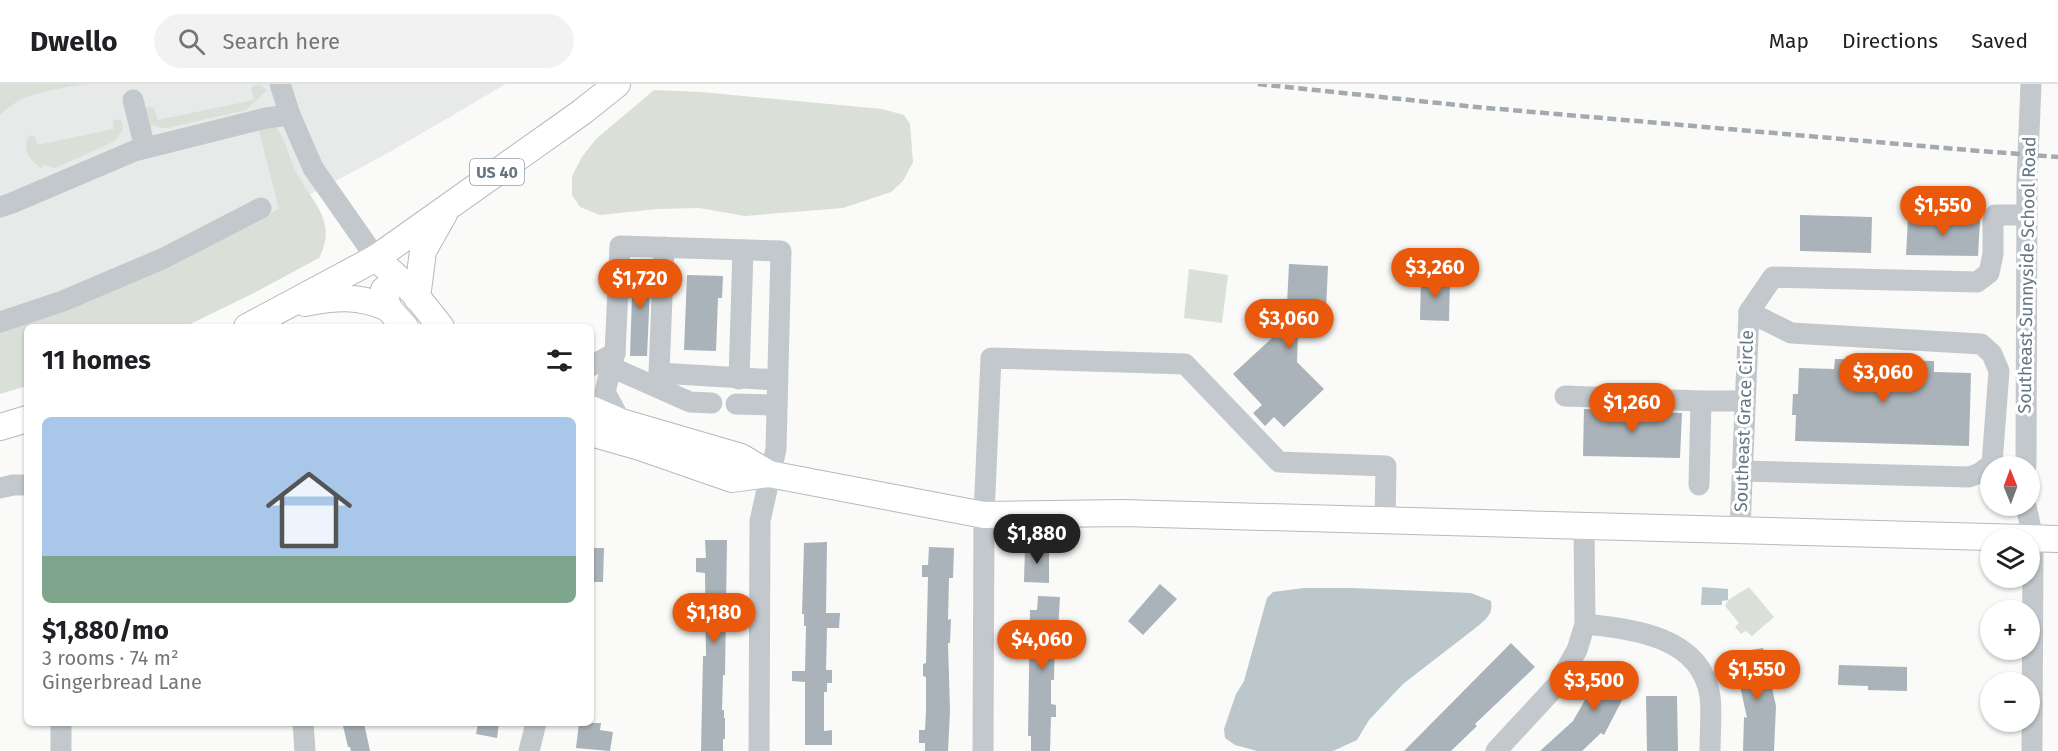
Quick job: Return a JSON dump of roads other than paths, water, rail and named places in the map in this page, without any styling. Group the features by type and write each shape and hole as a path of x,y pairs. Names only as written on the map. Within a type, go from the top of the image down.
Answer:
{"main road":[{"name":"US 40","path":"253,324 376,258 582,112 617,84"},
{"path":"417,298 423,251 447,208"},
{"path":"376,258 417,298 439,324"},
{"path":"376,258 388,308 402,324"},
{"path":"284,307 330,298 358,298 388,308"},
{"path":"594,410 621,422 741,457 769,474"},
{"path":"0,427 24,420"},
{"path":"594,434 640,447 732,479 769,474 984,515 1122,513 2046,539"}],"street":[{"path":"280,84 290,115 313,168 376,258"},
{"name":"Southeast Sunnyside School Road","path":"2026,456 2027,215 2031,84"},
{"path":"133,100 145,148"},
{"path":"0,207 134,151 266,118 290,115"},
{"path":"0,322 63,301 164,258 261,208"},
{"path":"1743,471 1969,477 1980,473 1992,464 1999,371 1992,354 1981,344 1791,333 1749,312 1773,277 1977,282 1989,273 1993,254 1995,215 2027,215"},
{"path":"621,422 605,393 606,362 620,246 782,251 776,448 760,521 759,751"},
{"path":"657,380 664,247"},
{"path":"739,379 743,250"},
{"name":"Southeast Grace Circle","path":"1740,529 1749,312"},
{"path":"983,751 984,515 991,358 1185,364 1279,462 1386,466 1385,519"},
{"path":"606,362 657,380 690,402 712,403"},
{"path":"657,380 777,380"},
{"path":"1565,396 1745,401"},
{"path":"1699,485 1701,401"},
{"path":"736,404 777,405"},
{"path":"0,488 24,485"},
{"path":"2032,516 2046,539 2032,751"},
{"path":"1496,751 1557,685 1577,650 1585,624 1584,526"},
{"path":"1585,624 1632,629 1664,639 1690,657 1702,674 1710,695 1710,751"},
{"path":"62,726 62,751"},
{"path":"303,726 305,751"},
{"path":"530,751 535,726"}],"railway":[{"path":"1258,84 1476,107 2058,157"}]}
